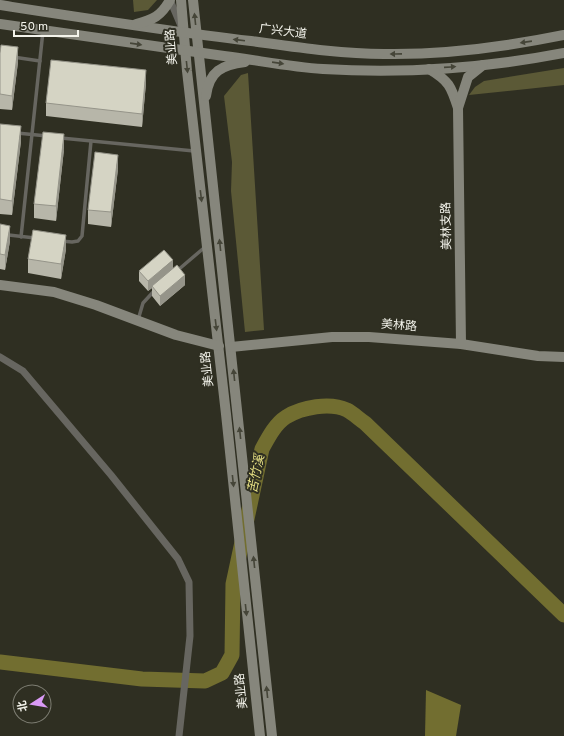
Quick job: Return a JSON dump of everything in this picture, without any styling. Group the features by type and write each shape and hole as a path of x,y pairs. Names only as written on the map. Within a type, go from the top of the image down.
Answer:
{"main road":[{"path":"132,25 149,21 156,17 166,7 170,0"},
{"name":"美业路","path":"181,0 185,51 219,346 259,734"},
{"name":"美业路","path":"193,0 272,733"},
{"name":"广兴大道","path":"0,5 197,35 324,50 383,54 428,53 486,48 564,36"},
{"path":"0,24 322,69 384,71 429,69 482,65 564,53"},
{"path":"259,61 254,55 254,51 259,45 266,43"},
{"path":"205,116 206,94 209,84 217,71 230,65 259,61"},
{"path":"458,108 468,77 482,65"},
{"path":"429,69 441,76 448,83 458,108"},
{"name":"美林支路","path":"458,108 462,344"},
{"path":"0,284 54,292 96,305 176,335 219,346"},
{"name":"美林路","path":"231,347 332,337 369,337 462,344 538,356 564,357"}],"street":[{"path":"170,0 184,33"},
{"path":"0,357 23,371 111,475 178,559 189,582 190,616 188,648 179,736"}],"lane":[{"path":"21,237 43,31"},
{"path":"7,56 40,61"},
{"path":"13,133 196,151"},
{"path":"58,241 78,241 82,236 91,140"},
{"path":"0,234 43,239"},
{"path":"176,272 207,246"},
{"path":"138,321 142,303 146,297 158,287"}],"shaded area":[{"path":"133,0 157,0 148,10 134,12"},
{"path":"564,68 564,85 469,95 475,87 484,81"},
{"path":"248,73 264,330 245,332 231,191 232,162 224,96 241,75"},
{"path":"426,690 461,705 456,736 425,736"}],"building":[{"path":"1,45 18,47 12,96 0,94"},
{"path":"51,60 146,70 142,114 46,103"},
{"path":"0,124 21,126 12,201 0,199"},
{"path":"43,132 64,134 56,206 34,204"},
{"path":"95,152 118,155 111,212 88,210"},
{"path":"0,224 10,226 5,255 0,254"},
{"path":"33,230 66,235 61,264 28,259"},
{"path":"164,250 173,260 148,281 139,271"},
{"path":"177,265 185,275 160,296 152,286"}],"waterway":[{"name":"苦竹溪","path":"0,662 142,679 205,681 222,673 232,655 233,584 262,449 278,423 286,417 308,408 324,406 333,406 347,410 365,423 564,615"}]}
